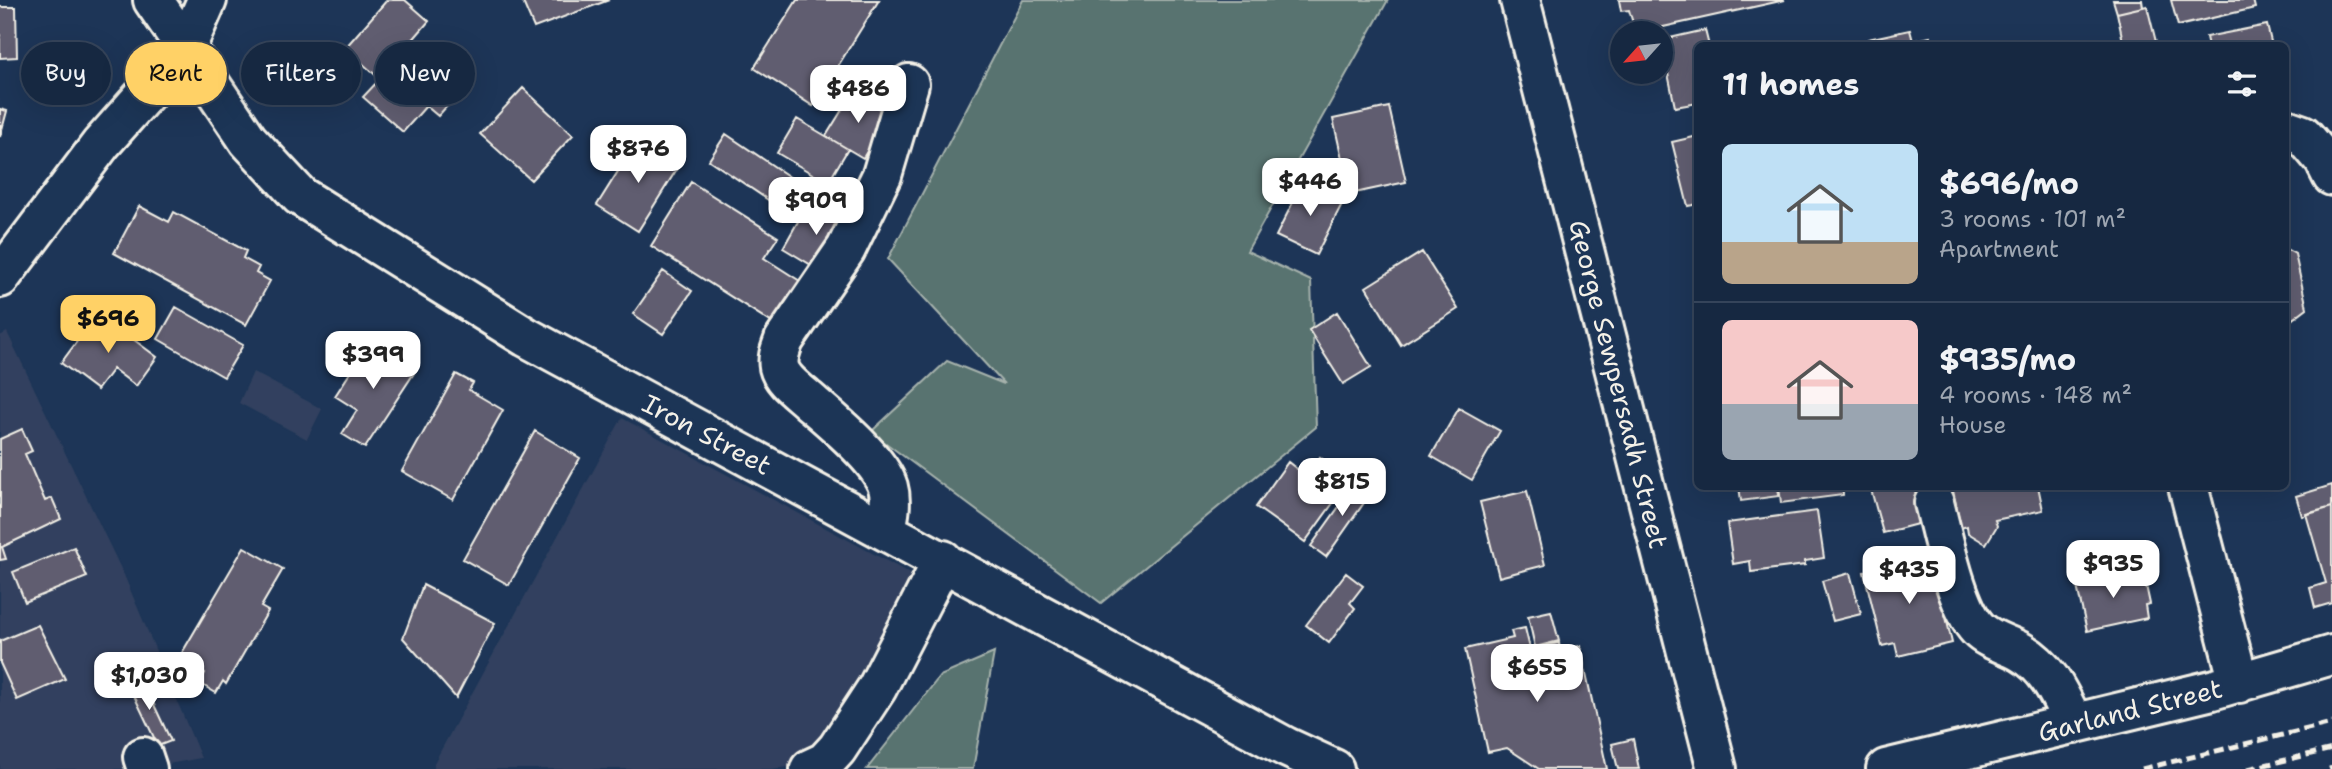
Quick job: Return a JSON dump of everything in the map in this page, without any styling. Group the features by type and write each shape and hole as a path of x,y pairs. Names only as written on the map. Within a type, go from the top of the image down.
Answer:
{"street":[{"name":"Iron Street","path":"153,0 182,42"},
{"path":"189,42 207,0"},
{"name":"George Sewpersadh Street","path":"1520,0 1717,769"},
{"path":"886,530 889,488 880,470 839,427 785,379 778,365 778,356 784,340 846,249 882,175 909,84"},
{"path":"0,278 101,144 136,105"},
{"name":"Iron Street","path":"224,105 248,140 300,196 526,337 1286,747 1334,769"},
{"path":"2289,130 2303,135 2324,160 2332,176"},
{"path":"2189,490 2239,683"},
{"path":"1934,503 1961,598 1979,630 2022,652 2042,668 2053,682 2074,724"},
{"path":"810,769 825,762 837,749 877,688 943,560"},
{"name":"Garland Street","path":"1886,769 2239,683 2332,655"}],"shaded area":[{"path":"7,332 124,575 201,758 141,769 0,769 0,336"},
{"path":"253,372 322,409 307,439 239,403"},
{"path":"622,418 922,580 825,762 772,769 434,769 434,763"}],"green space":[{"path":"1023,0 1388,0 1247,251 1311,281 1316,427 1101,603 871,432 947,361 1004,384 888,259"},
{"path":"994,653 973,769 867,769 940,676"}],"building":[{"path":"387,0 405,0 429,21 411,42 375,42 375,75 361,62 361,42 350,42"},
{"path":"522,0 609,0 534,28"},
{"path":"797,0 879,0 813,106 754,68"},
{"path":"1619,0 1785,0 1673,25 1673,21 1632,21 1629,10 1621,11"},
{"path":"2113,0 2142,0 2143,7 2117,13"},
{"path":"2171,0 2253,0 2255,8 2178,26"},
{"path":"2147,6 2156,42 2123,42 2117,13"},
{"path":"0,7 16,7 17,57 0,58"},
{"path":"2267,25 2271,42 2207,42 2206,37"},
{"path":"1705,30 1708,42 1694,42 1694,104 1675,107 1670,84 1673,84 1673,37"},
{"path":"1910,30 1913,41 1930,37 1931,42 1869,42 1868,39"},
{"path":"375,84 375,105 448,105 438,116 426,106 403,132 363,97"},
{"path":"523,88 573,135 531,180 480,134"},
{"path":"853,92 889,114 863,158 826,136"},
{"path":"1389,107 1406,182 1350,194 1333,119"},
{"path":"0,109 7,111 0,137"},
{"path":"797,119 848,149 828,183 777,153"},
{"path":"726,134 806,188 789,214 709,160"},
{"path":"1694,137 1694,205 1688,206 1672,142"},
{"path":"639,138 680,164 638,231 597,205"},
{"path":"1304,180 1344,200 1316,255 1276,236"},
{"path":"691,182 778,237 764,258 800,281 774,324 651,246"},
{"path":"809,202 849,226 823,272 783,248"},
{"path":"139,206 169,222 174,212 246,251 243,258 259,267 256,273 270,281 246,325 114,253"},
{"path":"2289,251 2295,254 2307,308 2289,322"},
{"path":"1422,252 1458,309 1401,345 1366,287"},
{"path":"663,271 692,291 663,334 633,314"},
{"path":"176,307 243,345 224,377 158,339"},
{"path":"1337,312 1371,367 1343,384 1309,330"},
{"path":"98,313 157,357 136,386 113,369 97,390 61,363"},
{"path":"371,341 416,370 365,448 342,434 357,410 335,396"},
{"path":"456,374 473,383 469,390 503,410 453,500 402,471"},
{"path":"1459,408 1500,431 1472,480 1431,456"},
{"path":"22,429 32,451 25,454 45,501 52,498 61,519 2,547 6,559 0,560 0,439"},
{"path":"535,431 580,458 509,585 463,559"},
{"path":"1320,457 1343,475 1329,494 1336,499 1305,542 1256,507 1288,462 1306,476"},
{"path":"1358,480 1373,490 1326,557 1311,546"},
{"path":"2332,485 2332,507 2302,516 2296,496"},
{"path":"1740,490 1778,490 1779,496 1741,501"},
{"path":"1779,490 1842,490 1843,495 1781,503"},
{"path":"1871,490 1916,490 1925,522 1883,533"},
{"path":"1953,490 2039,490 2043,510 1995,520 1997,526 1986,544 1968,533 1967,526 1961,528"},
{"path":"1527,491 1545,565 1499,577 1480,502"},
{"path":"2332,507 2332,603 2315,608 2310,588 2326,583 2306,514"},
{"path":"1817,511 1824,558 1805,561 1805,565 1751,572 1750,561 1733,564 1727,523"},
{"path":"74,547 87,577 25,602 13,572"},
{"path":"244,547 283,569 261,607 268,611 226,684 223,681 216,693 199,683 205,673 179,658"},
{"path":"1932,556 1952,643 1898,656 1895,643 1882,646 1864,572"},
{"path":"2137,569 2139,582 2145,581 2150,604 2145,605 2147,618 2087,631 2076,582"},
{"path":"1346,573 1363,586 1350,603 1355,608 1329,643 1306,625"},
{"path":"1850,573 1861,614 1833,621 1822,581"},
{"path":"423,585 495,623 456,698 403,638"},
{"path":"1551,611 1559,641 1535,647 1528,616"},
{"path":"38,625 65,679 17,700 0,663 0,641"},
{"path":"1525,628 1533,661 1541,659 1539,647 1559,643 1560,650 1580,646 1607,769 1539,769 1507,748 1488,752 1465,649 1513,638 1511,631"},
{"path":"141,677 171,741 158,746 128,683"},
{"path":"1633,739 1639,769 1618,769 1612,744"}],"railway":[{"path":"2142,769 2332,723"},
{"path":"2248,769 2332,749"}]}
